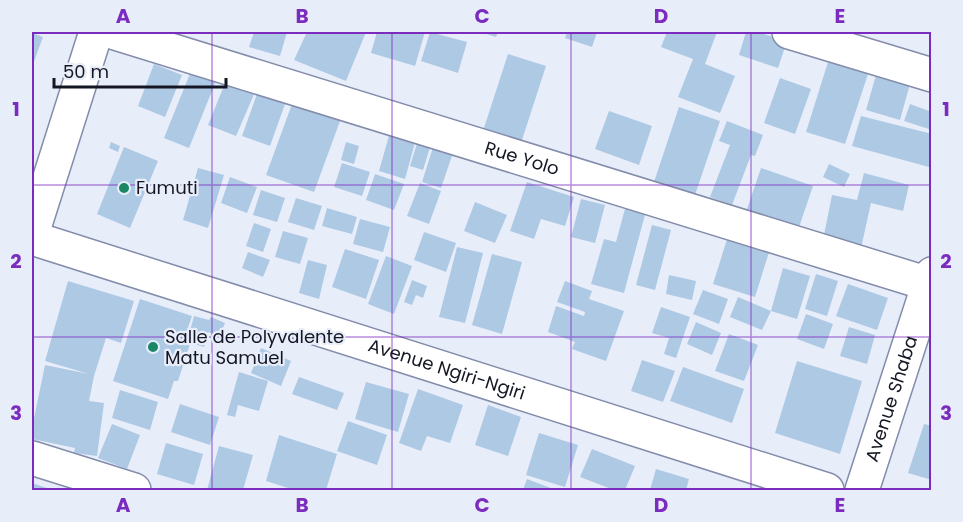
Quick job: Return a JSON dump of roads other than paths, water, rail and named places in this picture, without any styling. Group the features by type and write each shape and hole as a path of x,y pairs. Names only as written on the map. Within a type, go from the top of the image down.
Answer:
{"street":[{"path":"32,234 96,32"},
{"name":"Rue Yolo","path":"112,32 930,281"},
{"path":"789,32 932,75"},
{"name":"Avenue Ngiri-Ngiri","path":"32,238 827,490"},
{"name":"Avenue Shaba","path":"862,490 930,281"},
{"path":"32,458 134,490"}],"place":[{"name":"Fumuti","path":"124,188"},
{"name":"Salle de Polyvalente Matu Samuel","path":"153,347"}]}
